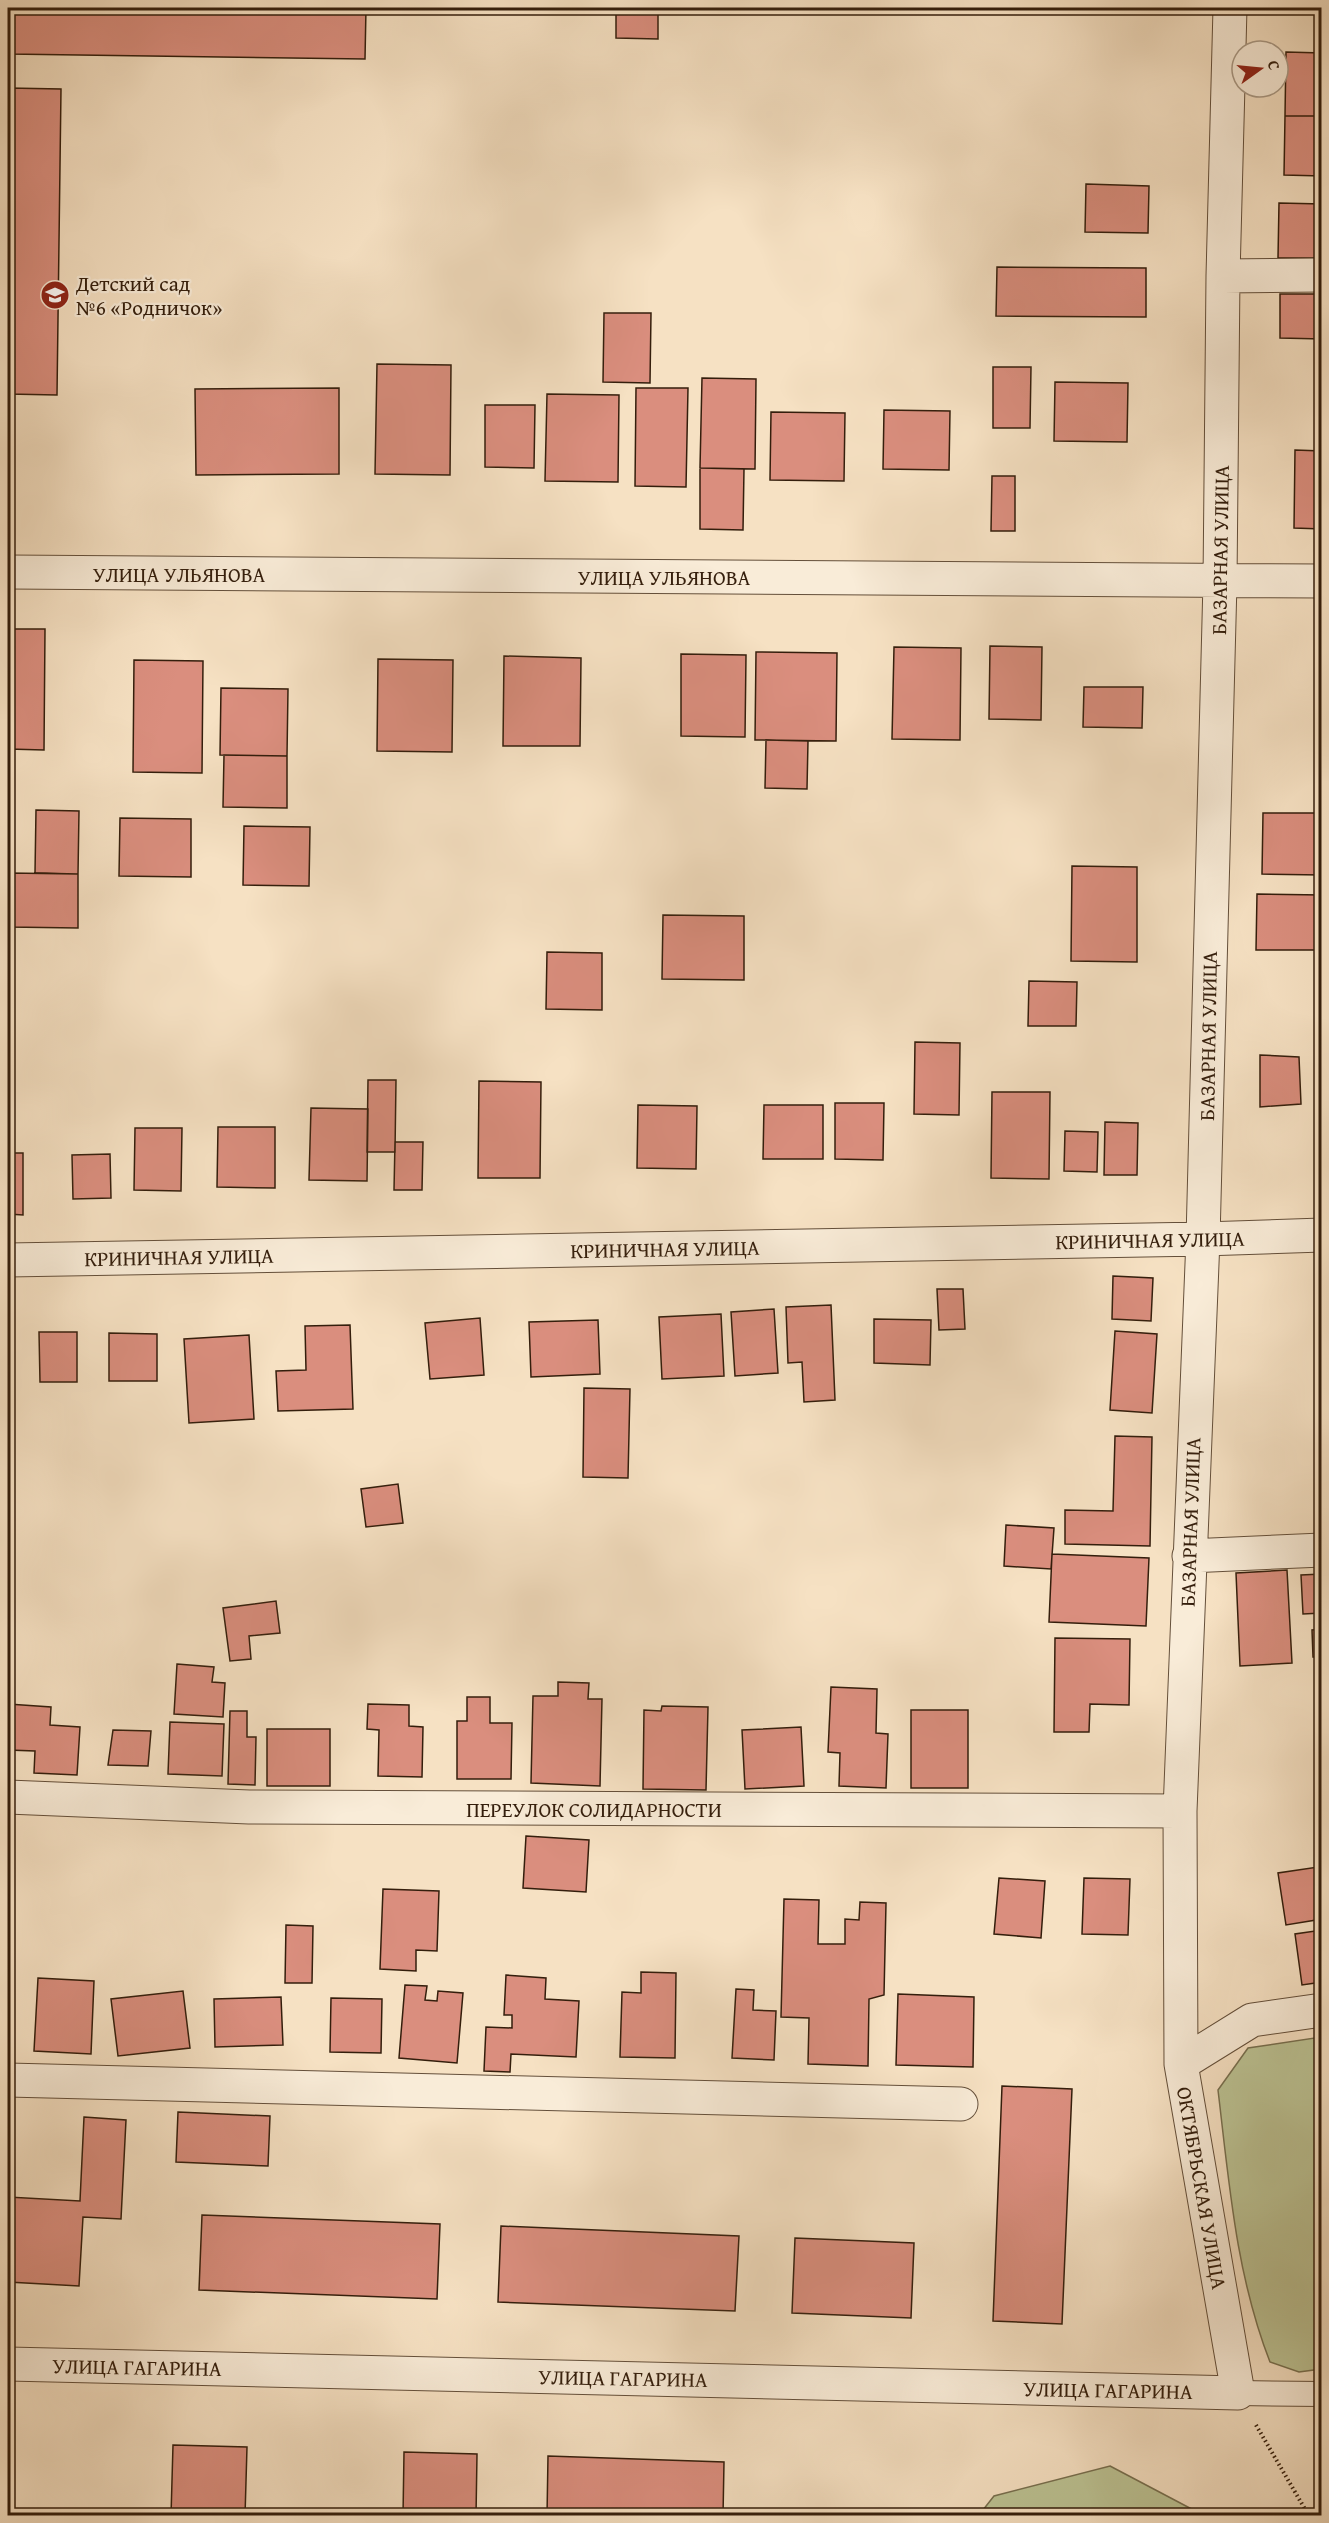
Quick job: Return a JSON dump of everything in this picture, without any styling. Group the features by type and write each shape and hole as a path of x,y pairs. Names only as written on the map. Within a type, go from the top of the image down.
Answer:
{"street":[{"name":"БАЗАРНАЯ УЛИЦА","path":"1181,2064 1180,1811 1203,1239 1220,582 1223,276 1230,8"},
{"path":"1223,276 1322,275"},
{"name":"УЛИЦА УЛЬЯНОВА","path":"8,572 1322,581"},
{"name":"КРИНИЧНАЯ УЛИЦА","path":"8,1260 1322,1235"},
{"path":"1189,1556 1322,1550"},
{"name":"ПЕРЕУЛОК СОЛИДАРНОСТИ","path":"8,1797 261,1807 1180,1811"},
{"name":"ОКТЯБРЬСКАЯ УЛИЦА","path":"1238,2393 1181,2064 1252,2020 1322,2010"},
{"path":"8,2080 962,2104"},
{"name":"УЛИЦА ГАГАРИНА","path":"8,2364 1238,2393"}],"lane":[{"path":"1238,2393 1322,2394"}],"path":[{"path":"1238,2393 1309,2516"}],"green space":[{"path":"1321,2037 1321,2369 1299,2372 1270,2362 1258,2329 1235,2228 1218,2090 1248,2048"},
{"path":"1110,2466 1203,2515 979,2515 994,2496"}],"building":[{"path":"8,8 366,8 365,59 8,54"},
{"path":"616,8 658,8 658,39 616,38"},
{"path":"1290,52 1322,53 1322,116 1285,116 1285,99 1290,99"},
{"path":"8,88 61,89 57,395 8,394"},
{"path":"1285,116 1322,116 1322,176 1284,175"},
{"path":"1086,184 1149,186 1148,233 1085,232"},
{"path":"1279,203 1322,204 1322,258 1278,258"},
{"path":"997,267 1146,268 1146,317 996,316"},
{"path":"1280,294 1322,294 1322,339 1280,338"},
{"path":"604,313 651,313 650,383 603,382"},
{"path":"377,364 451,365 450,475 375,474"},
{"path":"993,367 1031,367 1030,428 993,428"},
{"path":"702,378 756,379 755,469 700,468"},
{"path":"1055,382 1128,383 1127,442 1054,441"},
{"path":"339,388 339,474 196,475 195,389"},
{"path":"636,388 688,388 686,487 635,486"},
{"path":"547,394 619,395 618,482 545,481"},
{"path":"485,405 535,405 534,468 485,467"},
{"path":"884,410 950,411 949,470 883,469"},
{"path":"771,412 845,413 844,481 770,480"},
{"path":"1295,450 1322,451 1322,529 1294,528"},
{"path":"700,468 744,469 743,530 700,529"},
{"path":"992,476 1015,476 1015,531 991,531"},
{"path":"8,629 45,629 44,750 8,749"},
{"path":"990,646 1042,647 1041,720 989,719"},
{"path":"894,647 961,648 960,740 892,739"},
{"path":"756,652 837,653 836,741 755,740"},
{"path":"681,654 746,655 745,737 681,736"},
{"path":"504,656 581,658 580,746 503,746"},
{"path":"378,659 453,660 452,752 377,751"},
{"path":"134,660 203,661 202,773 133,772"},
{"path":"1084,687 1143,687 1142,728 1083,727"},
{"path":"221,688 288,689 287,756 220,755"},
{"path":"766,740 808,741 807,789 765,788"},
{"path":"224,755 287,756 287,808 223,807"},
{"path":"36,810 79,811 78,874 35,873"},
{"path":"1263,813 1322,813 1322,875 1262,874"},
{"path":"120,818 191,819 191,877 119,876"},
{"path":"244,826 310,827 309,886 243,885"},
{"path":"1072,866 1137,867 1137,962 1071,961"},
{"path":"8,873 78,874 78,928 8,927"},
{"path":"1257,894 1322,895 1322,950 1256,950"},
{"path":"663,915 744,916 744,980 662,979"},
{"path":"547,952 602,953 602,1010 546,1009"},
{"path":"1029,981 1077,982 1076,1026 1028,1026"},
{"path":"915,1042 960,1043 959,1115 914,1114"},
{"path":"1260,1055 1299,1057 1301,1104 1260,1107"},
{"path":"368,1080 396,1080 395,1152 367,1152"},
{"path":"479,1081 541,1082 540,1178 478,1178"},
{"path":"992,1092 1050,1092 1049,1179 991,1178"},
{"path":"835,1103 884,1103 883,1160 835,1159"},
{"path":"638,1105 697,1106 696,1169 637,1168"},
{"path":"764,1105 823,1105 823,1159 763,1159"},
{"path":"311,1108 368,1109 367,1181 309,1180"},
{"path":"1105,1122 1138,1123 1137,1175 1104,1175"},
{"path":"218,1127 275,1127 275,1188 217,1187"},
{"path":"135,1128 182,1128 181,1191 134,1190"},
{"path":"1065,1131 1098,1132 1097,1172 1064,1171"},
{"path":"395,1142 423,1142 422,1190 394,1190"},
{"path":"8,1153 23,1153 23,1215 8,1214"},
{"path":"110,1154 111,1198 73,1199 72,1155"},
{"path":"1113,1276 1153,1278 1151,1321 1112,1319"},
{"path":"937,1289 963,1289 965,1329 939,1330"},
{"path":"831,1305 835,1400 804,1402 802,1362 788,1363 786,1307"},
{"path":"774,1309 778,1373 735,1376 731,1312"},
{"path":"721,1314 724,1376 662,1379 659,1317"},
{"path":"480,1318 484,1375 430,1379 425,1323"},
{"path":"874,1319 931,1320 930,1365 874,1363"},
{"path":"598,1320 600,1374 531,1377 529,1322"},
{"path":"350,1325 353,1409 278,1411 276,1371 306,1370 305,1326"},
{"path":"1115,1331 1157,1334 1152,1413 1110,1410"},
{"path":"39,1332 77,1332 77,1382 40,1382"},
{"path":"109,1333 157,1334 157,1381 109,1381"},
{"path":"249,1335 254,1419 189,1423 184,1339"},
{"path":"584,1388 630,1389 628,1478 583,1477"},
{"path":"1115,1436 1152,1437 1150,1546 1065,1544 1065,1510 1113,1511"},
{"path":"398,1484 403,1523 366,1527 361,1489"},
{"path":"1006,1525 1054,1528 1051,1569 1004,1566"},
{"path":"1052,1554 1149,1558 1146,1626 1049,1622"},
{"path":"1287,1570 1292,1663 1240,1666 1236,1573"},
{"path":"1322,1574 1322,1613 1303,1614 1301,1575"},
{"path":"276,1601 280,1633 249,1636 251,1659 230,1661 223,1608"},
{"path":"1322,1629 1322,1657 1313,1657 1312,1630"},
{"path":"1055,1638 1130,1639 1129,1705 1090,1704 1089,1732 1054,1732"},
{"path":"177,1664 214,1667 212,1682 225,1683 223,1717 174,1714"},
{"path":"558,1682 589,1683 588,1699 602,1699 600,1786 531,1783 533,1696 558,1696"},
{"path":"831,1687 877,1689 876,1733 888,1734 886,1788 839,1786 840,1753 828,1752"},
{"path":"467,1697 490,1697 490,1723 512,1723 511,1779 457,1779 457,1721 467,1721"},
{"path":"8,1704 51,1707 50,1725 80,1727 77,1775 34,1773 35,1751 8,1750"},
{"path":"368,1704 409,1705 409,1726 423,1727 422,1777 378,1776 379,1730 367,1729"},
{"path":"662,1706 708,1707 706,1790 643,1789 644,1710 661,1711"},
{"path":"911,1710 968,1710 968,1788 911,1788"},
{"path":"230,1711 247,1711 247,1737 256,1737 255,1785 228,1784"},
{"path":"170,1722 224,1724 222,1776 168,1774"},
{"path":"801,1727 804,1786 745,1789 742,1730"},
{"path":"267,1729 330,1729 330,1786 267,1786"},
{"path":"113,1730 151,1731 148,1766 108,1765"},
{"path":"526,1836 589,1840 586,1892 523,1888"},
{"path":"1318,1867 1322,1890 1322,1919 1286,1925 1278,1873"},
{"path":"999,1878 1045,1881 1041,1938 994,1934"},
{"path":"1084,1878 1130,1879 1128,1935 1082,1934"},
{"path":"383,1889 439,1891 437,1951 416,1950 416,1971 380,1969"},
{"path":"784,1899 819,1900 818,1944 845,1944 845,1919 859,1920 860,1902 886,1903 884,1995 869,1999 868,2066 808,2064 809,2018 781,2017"},
{"path":"286,1925 313,1926 312,1983 285,1983"},
{"path":"1322,1930 1322,1982 1302,1985 1295,1934"},
{"path":"641,1972 676,1973 675,2058 620,2057 622,1992 641,1993"},
{"path":"506,1975 546,1978 545,1999 579,2001 576,2057 511,2054 510,2072 484,2071 486,2027 512,2028 512,2015 504,2015"},
{"path":"38,1978 94,1981 91,2054 34,2051"},
{"path":"405,1985 427,1986 425,2000 437,2001 438,1991 463,1993 457,2063 399,2058"},
{"path":"736,1989 754,1990 753,2010 776,2011 774,2060 732,2058"},
{"path":"183,1991 190,2048 118,2056 111,1999"},
{"path":"898,1994 974,1997 973,2067 896,2065"},
{"path":"281,1997 283,2045 215,2047 214,1999"},
{"path":"331,1998 382,1999 381,2053 330,2052"},
{"path":"1002,2086 1072,2089 1062,2324 993,2321"},
{"path":"178,2112 270,2116 268,2166 176,2162"},
{"path":"84,2117 126,2120 121,2219 83,2217 79,2286 8,2282 8,2197 80,2201"},
{"path":"202,2215 440,2224 437,2299 199,2290"},
{"path":"501,2226 739,2236 735,2311 498,2302"},
{"path":"795,2238 914,2243 911,2318 792,2313"},
{"path":"8,2440 14,2440 12,2516 8,2516"},
{"path":"173,2445 247,2447 245,2516 171,2516"},
{"path":"404,2452 477,2454 476,2516 403,2516"},
{"path":"548,2456 724,2462 723,2516 547,2516"}],"place":[{"name":"Детский сад №6 «Родничок»","path":"55,295"}]}
